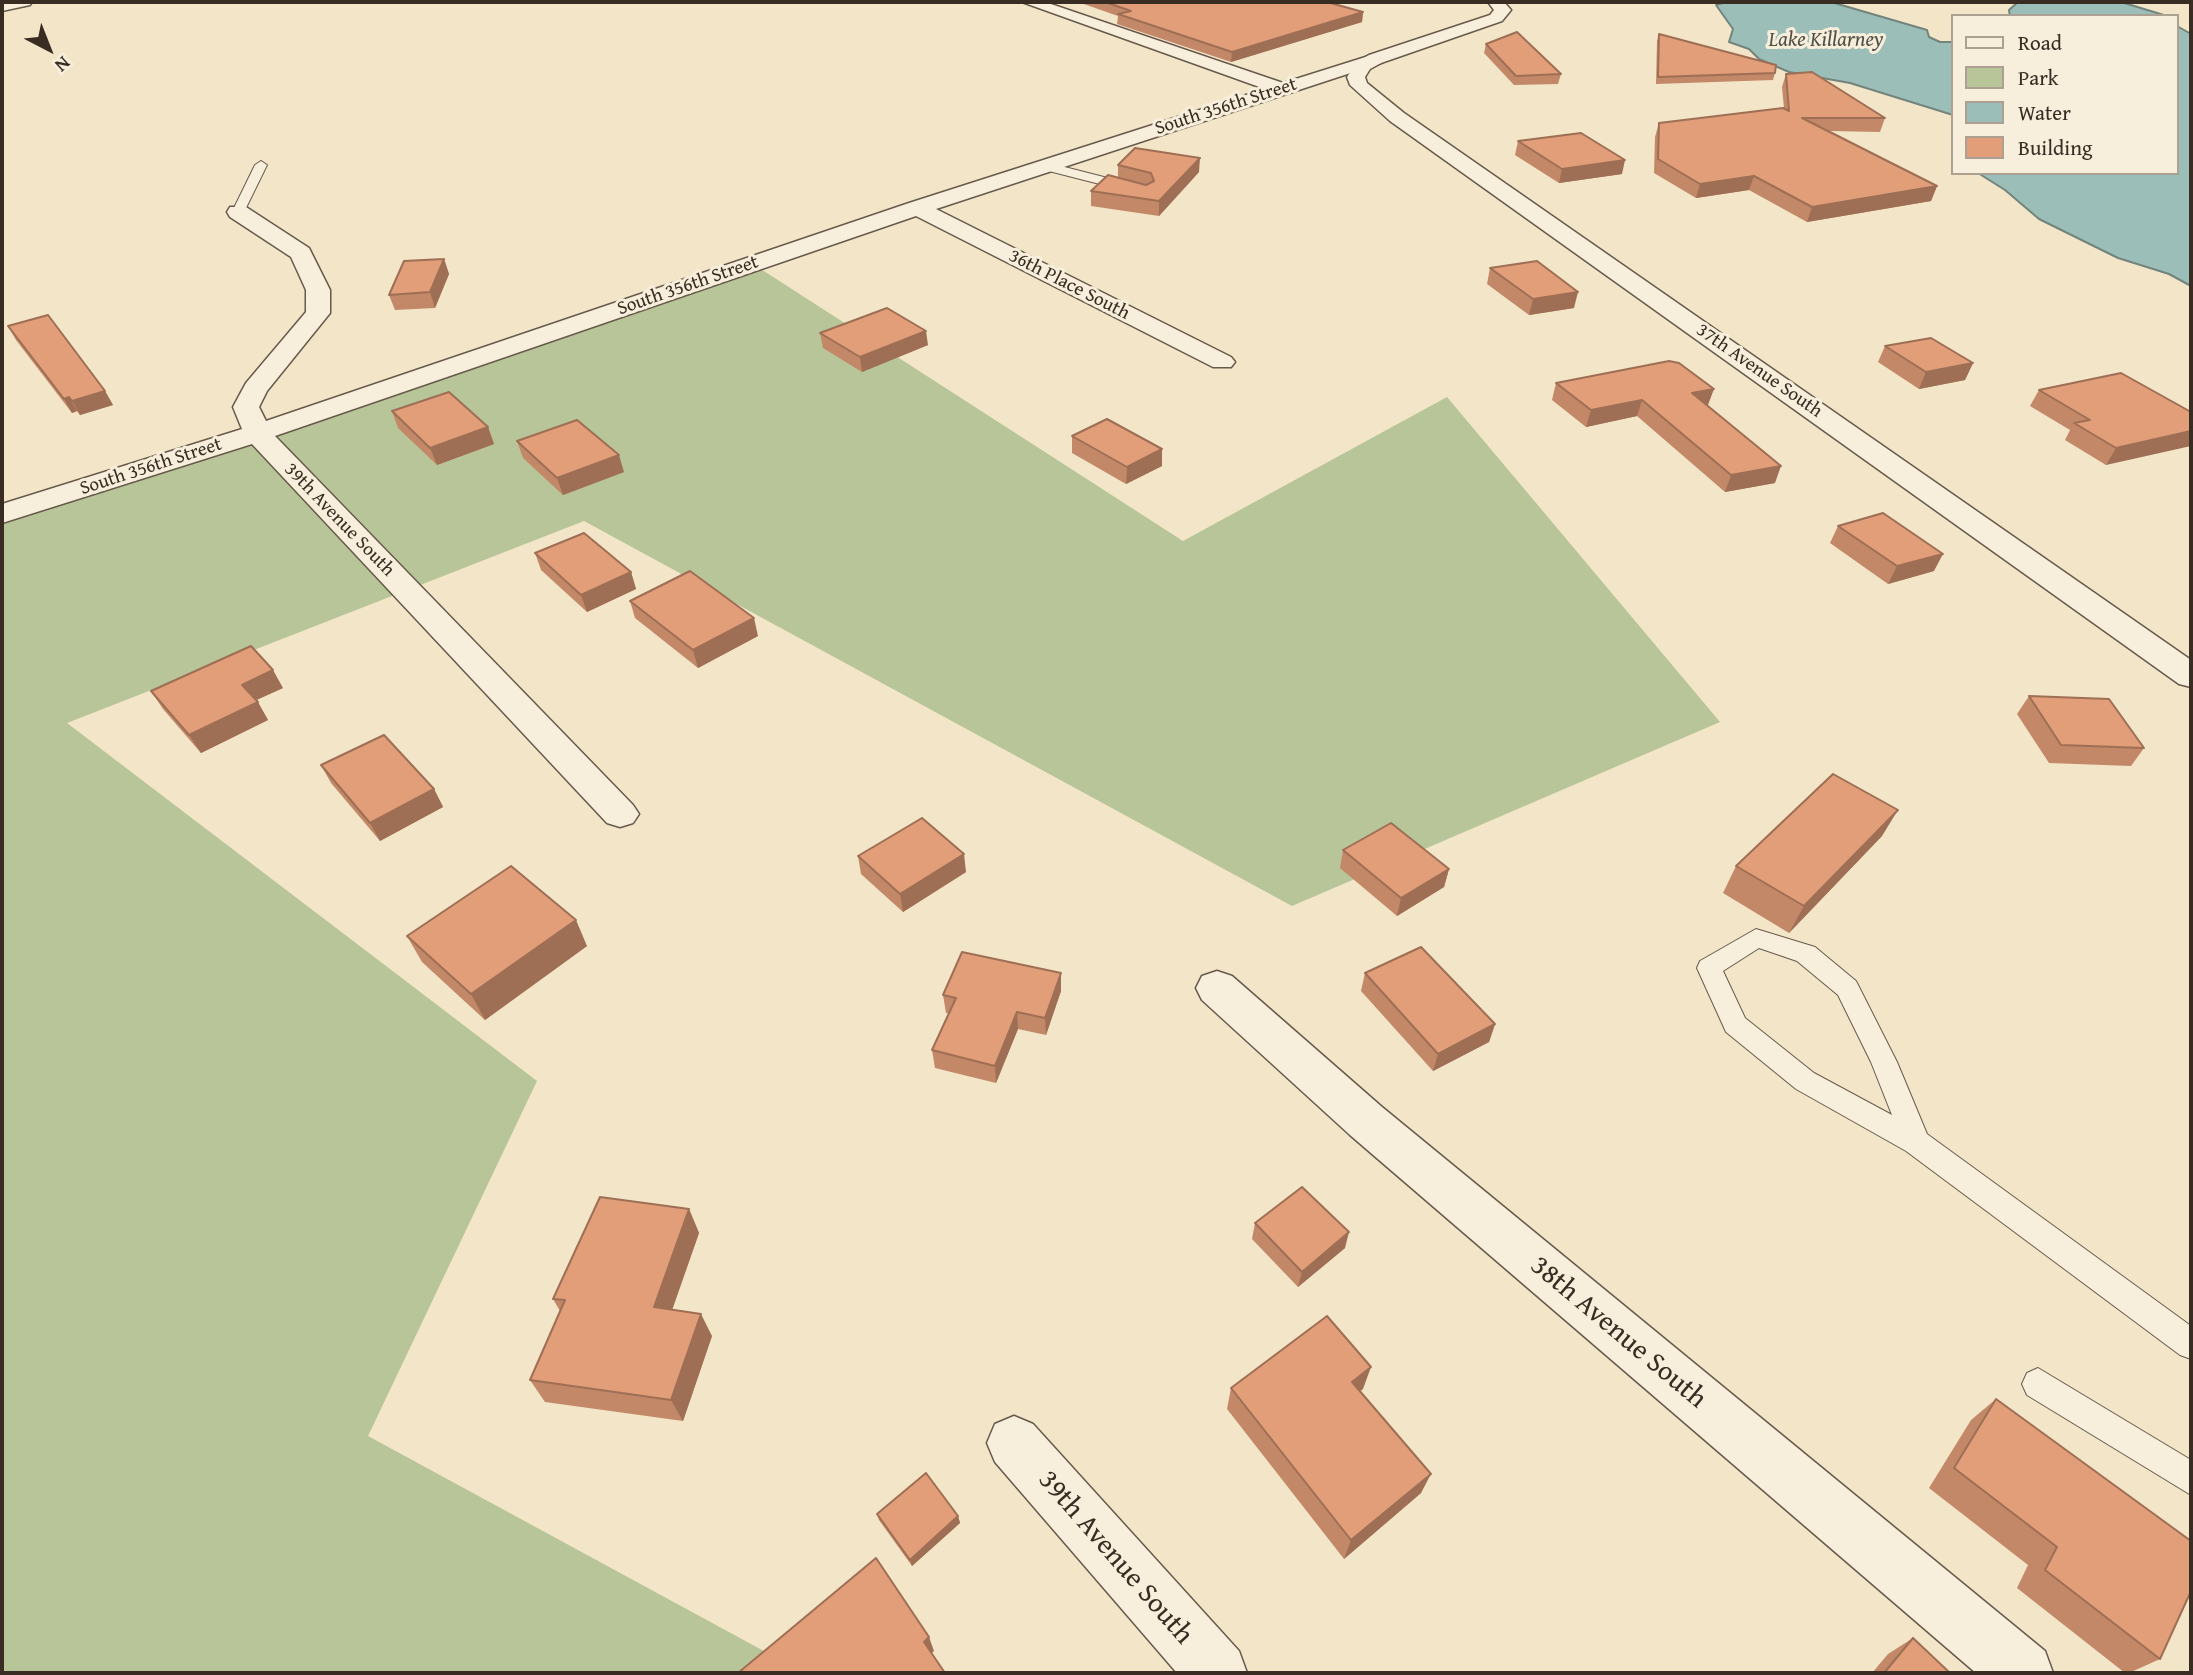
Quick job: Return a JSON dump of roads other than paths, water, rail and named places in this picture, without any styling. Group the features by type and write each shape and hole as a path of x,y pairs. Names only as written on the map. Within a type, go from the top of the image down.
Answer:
{"street":[{"path":"2,6 24,2"},
{"path":"1030,2 1283,89"},
{"name":"South 356th Street","path":"2,514 257,433 916,208 1487,22 1501,14 1501,6 1496,2"},
{"name":"37th Avenue South","path":"1375,59 1363,66 1356,77 1359,85 1374,100 2191,676"},
{"name":"36th Place South","path":"916,208 1222,362"},
{"name":"39th Avenue South","path":"238,212 301,253 318,290 318,313 255,388 246,407 257,433 621,814"},
{"name":"38th Avenue South","path":"1217,988 1366,1121 2023,1673"},
{"name":"39th Avenue South","path":"1014,1443 1217,1673"}],"lane":[{"path":"238,212 261,164"},
{"path":"1045,166 1146,193"},
{"path":"1916,1142 1884,1062 1847,988 1805,954 1756,939 1709,968 1735,1024 1805,1080 1916,1142 2191,1344"},
{"path":"2038,1384 2191,1479"}],"water":[{"name":"Lake Killarney","path":"1726,2 1831,2 1927,30 1929,37 1940,42 1952,42 1952,115 1850,83 1789,72 1759,59 1749,49 1729,42 1733,29 1716,5"},
{"path":"2018,2 2121,2 2160,14 2010,14 2009,10"},
{"path":"2179,27 2191,34 2191,286 2169,274 2118,258 2039,219 2005,190 1981,175 2179,175"}]}
